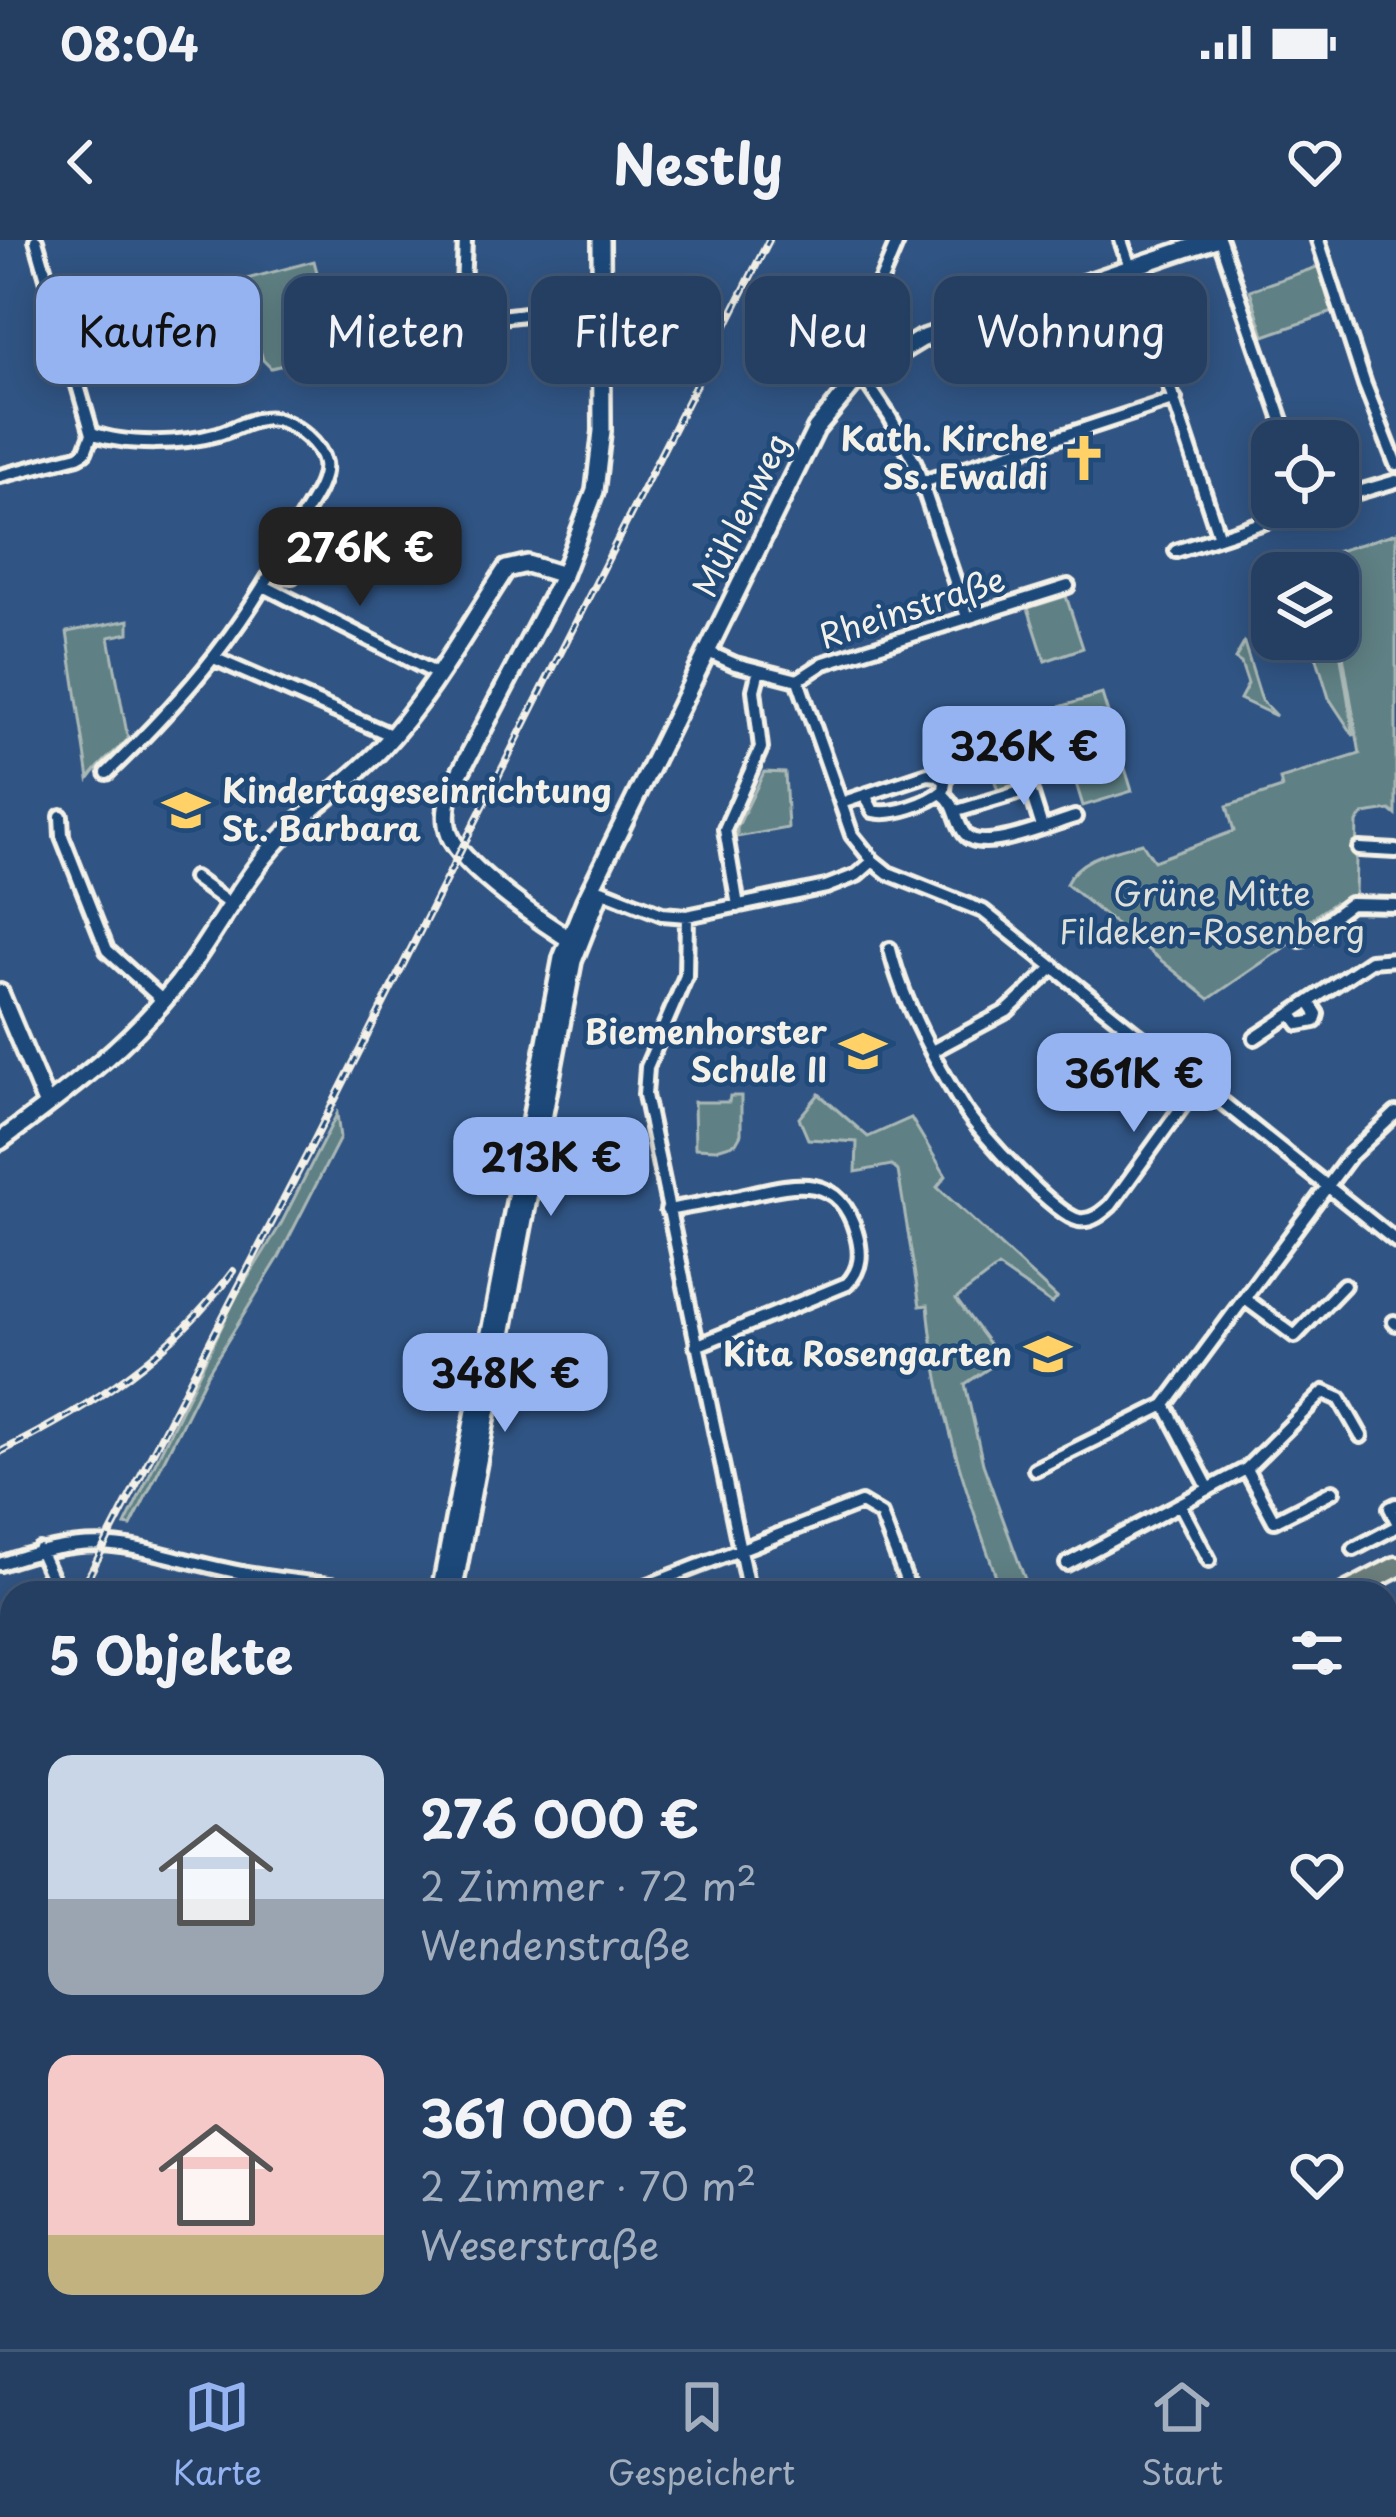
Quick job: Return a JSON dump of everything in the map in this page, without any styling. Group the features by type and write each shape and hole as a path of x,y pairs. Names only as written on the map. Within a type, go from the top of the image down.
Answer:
{"main road":[{"path":"602,240 602,276"},
{"name":"Mühlenweg","path":"910,346 1216,240"},
{"path":"574,942 541,922 459,851 446,814 451,790 586,522 600,463 601,384"},
{"name":"Mühlenweg","path":"574,942 619,836 816,429 853,384"},
{"path":"0,1141 116,1052 163,1001 279,840 348,783 393,736 439,675 506,569 527,564 562,575"},
{"name":"Mühlenweg","path":"574,942 601,890 619,836"},
{"path":"442,1581 534,1091 574,942"},
{"path":"455,1581 574,942"},
{"path":"0,993 47,1105"},
{"path":"472,1492 481,1425 473,1414"}],"street":[{"path":"0,476 78,456 85,452 92,433 36,240"},
{"path":"465,240 466,321 531,313"},
{"path":"882,276 898,240"},
{"path":"1121,240 1219,538"},
{"path":"1216,240 1280,420"},
{"path":"1318,240 1396,464"},
{"path":"866,384 890,417 922,482 967,617"},
{"path":"922,482 1175,398"},
{"path":"92,433 105,438 168,441 217,434 263,418 287,423 319,450 324,462 320,485 266,587 216,658 107,773"},
{"path":"1359,492 1396,481"},
{"path":"1175,551 1251,527"},
{"path":"278,564 285,575 298,572 301,566 292,537"},
{"name":"Rheinstraße","path":"708,652 798,680 824,663 1068,586"},
{"path":"266,587 439,675"},
{"path":"216,658 393,736"},
{"path":"738,906 725,829 760,748 754,690 758,670"},
{"path":"798,680 857,844 873,861 888,873 958,897 983,911 1396,1241"},
{"path":"841,803 934,774 945,782 941,794"},
{"path":"957,812 1030,788 1042,826"},
{"path":"865,795 873,811 884,814 941,794"},
{"path":"941,794 957,812 966,836 977,842 990,843 1075,817"},
{"path":"61,817 62,836 107,950 163,1001"},
{"path":"1359,849 1396,851"},
{"path":"601,890 662,914 687,916 845,881 873,861"},
{"path":"194,878 232,905"},
{"path":"1301,940 1350,904 1396,905"},
{"path":"687,916 686,976 658,1038 645,1083 746,1581"},
{"path":"890,949 897,976 968,1116 1040,1192 1077,1220 1092,1219 1111,1205 1199,1083"},
{"path":"1255,1038 1370,962 1396,959"},
{"path":"934,1050 1007,1011 1054,967"},
{"path":"1292,1014 1299,1024 1316,1022 1309,1002"},
{"path":"1035,1469 1165,1405 1350,1156 1396,1113"},
{"path":"668,1210 797,1185 814,1186 844,1206 859,1242 860,1265 847,1284 696,1346"},
{"path":"1245,1300 1295,1336 1344,1285"},
{"path":"1067,1564 1246,1468 1324,1392 1340,1399 1360,1436"},
{"path":"1165,1405 1209,1489"},
{"path":"1246,1468 1274,1521 1333,1491"},
{"path":"659,1581 861,1503 881,1514 906,1581"},
{"path":"1180,1505 1209,1560"},
{"path":"1354,1549 1396,1523 1390,1508 1396,1505"},
{"path":"0,1564 68,1544 118,1543 243,1573 308,1581"},
{"path":"39,1550 53,1581"},
{"path":"242,1581 243,1573"}],"green space":[{"path":"314,261 318,276 284,276 284,365 271,368 260,350 258,276"},
{"path":"1320,266 1336,311 1264,336 1250,290"},
{"name":"Grüne Mitte Fildeken-Rosenberg","path":"1396,533 1396,815 1390,810 1364,814 1357,822 1355,896 1339,908 1334,903 1294,931 1298,938 1209,999 1066,884 1080,867 1110,852 1142,843 1154,861 1234,831 1227,806 1282,788 1280,779 1360,754 1344,660 1359,660 1359,552 1335,552"},
{"path":"1066,596 1083,648 1045,661 1028,608"},
{"path":"129,620 129,633 109,637 128,739 89,779 67,632"},
{"path":"1244,643 1262,701 1276,716 1240,699 1248,684 1235,659"},
{"path":"1317,660 1341,660 1354,736 1329,698"},
{"path":"1102,694 1132,791 1083,806 1053,709"},
{"path":"1006,723 1022,775 1014,778 1017,788 999,794 979,732"},
{"path":"764,772 785,773 788,828 737,837 737,828"},
{"path":"819,1094 868,1137 911,1118 946,1176 937,1187 1057,1298 1052,1304 998,1267 956,1299 1001,1360 965,1384 983,1464 1026,1581 998,1581 966,1486 938,1381 928,1305 920,1306 898,1171 891,1165 856,1172 857,1142 808,1139 799,1118"},
{"path":"730,1096 741,1096 741,1134 736,1143 717,1149 695,1148 694,1102 729,1102"},
{"path":"337,1114 340,1138 278,1259 207,1374 131,1526 125,1525 237,1295 281,1224"}],"railway":[{"path":"86,1581 769,240"},
{"path":"0,1452 128,1376 184,1328 233,1271"}],"place":[{"name":"Kath. Kirche Ss. Ewaldi","path":"1084,458"},
{"name":"Kindertageseinrichtung St. Barbara","path":"186,810"},
{"name":"Biemenhorster Schule II","path":"863,1051"},
{"name":"Kita Rosengarten","path":"1048,1354"}]}
